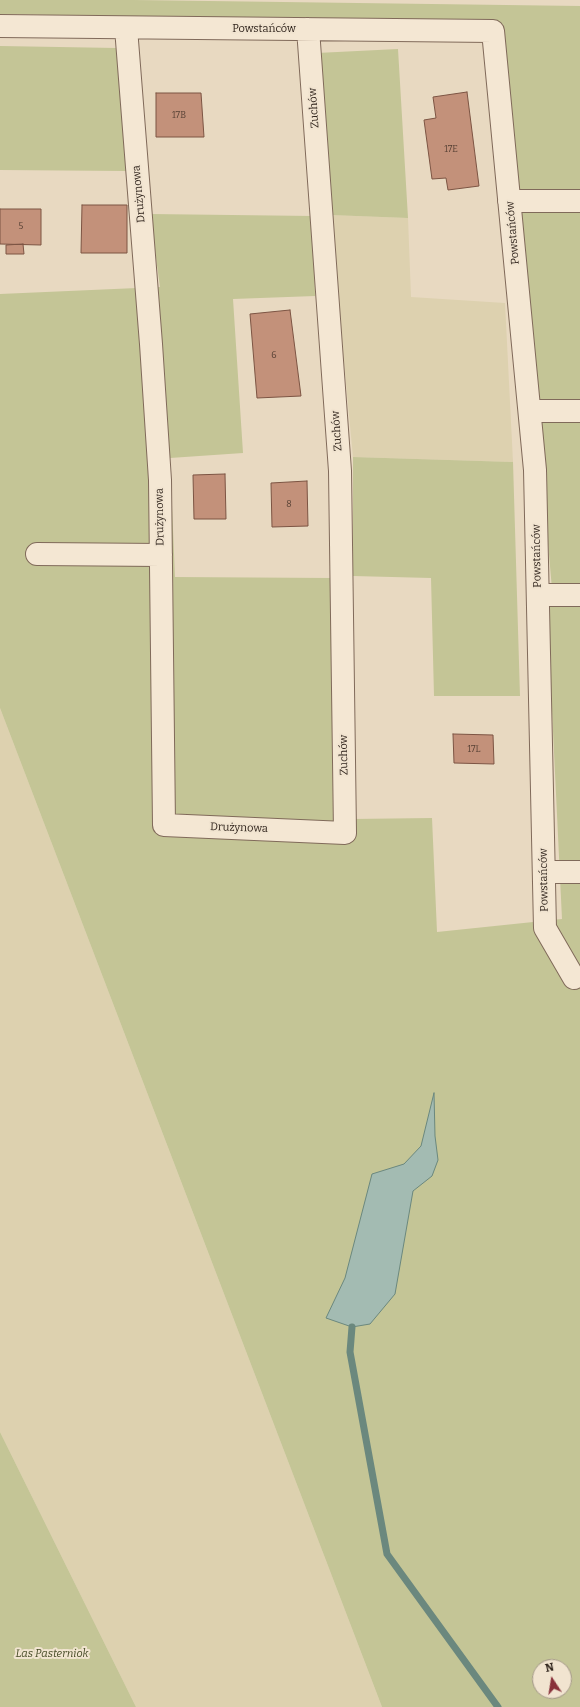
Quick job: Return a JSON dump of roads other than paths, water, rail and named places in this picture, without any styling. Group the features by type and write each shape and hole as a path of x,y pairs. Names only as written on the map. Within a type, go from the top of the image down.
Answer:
{"street":[{"name":"Powstańców","path":"0,26 493,31 535,470 545,928 574,978"},
{"name":"Drużynowa","path":"126,28 151,344 160,480 164,825 345,833"},
{"name":"Zuchów","path":"308,29 340,471 345,833"},
{"path":"510,201 580,201"},
{"path":"530,411 580,410"},
{"path":"37,554 161,555"},
{"path":"538,595 580,595"},
{"path":"544,872 580,872"}],"waterway":[{"path":"352,1327 350,1352 387,1554 498,1707"}],"park label":[{"name":"Las Pasterniok","path":"52,1654"}]}
